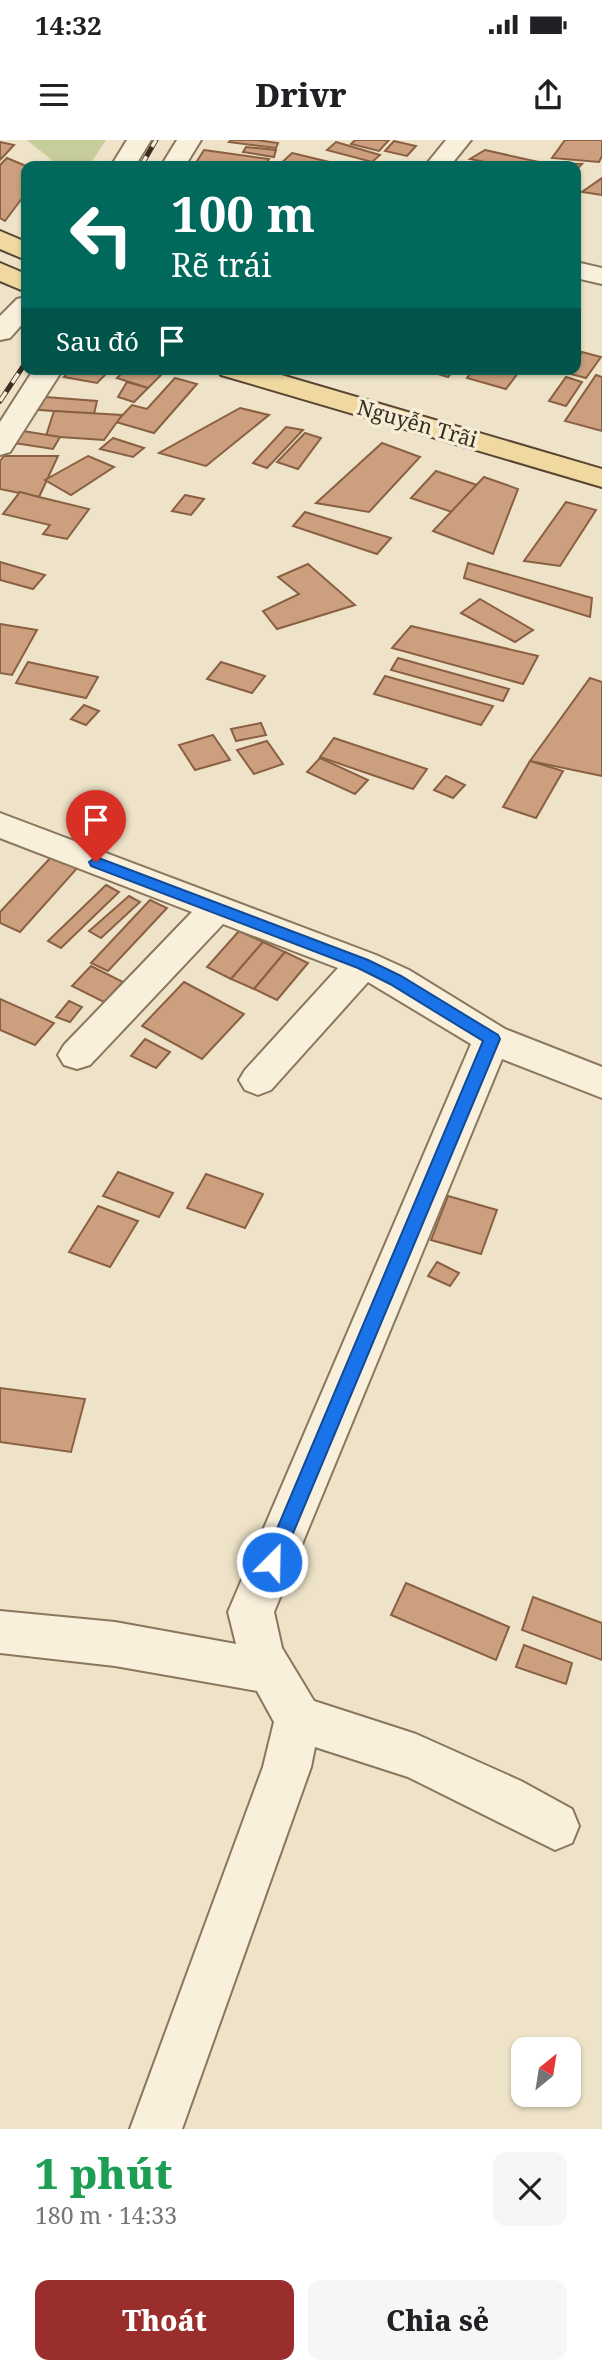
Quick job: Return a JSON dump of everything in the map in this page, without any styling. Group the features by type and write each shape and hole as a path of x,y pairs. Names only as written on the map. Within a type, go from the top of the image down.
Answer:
{"main road":[{"path":"0,239 21,249"},
{"path":"0,271 21,282"},
{"name":"Nguyễn Trãi","path":"251,375 602,478"},
{"name":"Nguyễn Trãi","path":"327,375 602,452"}],"street":[{"path":"126,161 139,140"},
{"path":"176,161 189,140"},
{"path":"441,161 459,140"},
{"path":"581,271 602,276"},
{"path":"0,332 21,310"},
{"path":"0,446 44,375"},
{"path":"0,825 363,964 396,980 492,1039 602,1083"},
{"path":"77,1055 217,909"},
{"path":"258,1080 363,964"},
{"path":"492,1039 251,1612 261,1654 298,1719 416,1757 504,1798 555,1826"},
{"path":"0,1632 115,1644 271,1672"},
{"path":"156,2129 287,1767 298,1719"}],"green space":[{"path":"27,140 106,140 92,161 53,161"}],"building":[{"path":"355,140 389,140 379,151 351,144"},
{"path":"565,140 602,140 602,156 599,162 552,158"},
{"path":"394,141 416,146 407,156 385,151"},
{"path":"0,142 14,145 0,160"},
{"path":"229,142 278,143 276,148"},
{"path":"336,142 380,155 373,161 368,161 327,150"},
{"path":"246,147 276,150 274,157 243,152"},
{"path":"204,150 269,159 268,161 197,161"},
{"path":"485,150 534,161 480,161 470,159"},
{"path":"292,153 325,161 283,161"},
{"path":"7,158 21,164 21,200 5,221 0,218 0,165"},
{"path":"602,178 602,195 582,192"},
{"path":"581,354 601,357 586,378 575,375 581,375"},
{"path":"66,375 105,375 97,383 64,377"},
{"path":"120,375 161,375 148,388 117,378"},
{"path":"469,375 516,375 506,389 467,378"},
{"path":"596,375 602,377 602,431 565,421"},
{"path":"566,377 582,382 566,406 549,401"},
{"path":"175,378 197,384 154,433 116,422 132,405 147,409"},
{"path":"127,382 148,388 134,402 118,397"},
{"path":"32,396 97,401 94,414 27,409"},
{"path":"240,408 269,415 206,466 159,453"},
{"path":"54,411 122,415 104,440 46,436"},
{"path":"286,427 303,430 267,468 253,463"},
{"path":"23,431 60,437 53,449 14,443"},
{"path":"305,433 321,438 298,469 277,462"},
{"path":"113,438 144,448 133,457 100,449"},
{"path":"382,443 420,457 369,512 316,503"},
{"path":"4,456 58,456 39,497 0,489 0,461"},
{"path":"88,456 114,467 71,495 45,480"},
{"path":"436,471 477,485 452,512 411,498"},
{"path":"484,477 518,489 493,554 433,531"},
{"path":"20,492 89,509 67,539 43,534 50,525 3,514"},
{"path":"185,495 204,499 191,515 172,511"},
{"path":"566,502 596,510 560,566 524,561"},
{"path":"305,512 391,538 377,554 293,526"},
{"path":"0,562 45,575 33,589 0,580"},
{"path":"468,563 592,598 590,617 464,578"},
{"path":"308,564 355,605 277,629 263,611 299,594 278,577"},
{"path":"480,599 533,630 515,642 461,613"},
{"path":"0,624 37,630 12,675 0,673"},
{"path":"411,626 538,656 523,684 392,648"},
{"path":"398,658 509,689 503,701 391,670"},
{"path":"28,662 98,677 86,698 16,683"},
{"path":"221,662 265,676 252,693 207,679"},
{"path":"385,676 493,706 481,725 374,694"},
{"path":"590,678 602,682 602,776 530,761"},
{"path":"84,705 99,711 86,725 71,719"},
{"path":"261,723 266,735 236,741 231,729"},
{"path":"213,735 230,760 195,770 179,745"},
{"path":"334,738 427,769 413,789 320,757"},
{"path":"267,741 283,764 254,774 237,750"},
{"path":"320,758 368,780 355,794 307,772"},
{"path":"530,761 563,771 536,818 503,807"},
{"path":"446,776 465,785 453,798 434,790"},
{"path":"54,854 80,865 20,932 0,923 0,912"},
{"path":"106,885 119,892 61,948 48,941"},
{"path":"129,896 140,902 101,938 89,931"},
{"path":"150,900 167,908 108,971 91,963"},
{"path":"239,931 263,942 231,979 207,967"},
{"path":"263,942 285,952 254,989 231,979"},
{"path":"285,952 308,963 277,1000 254,989"},
{"path":"91,966 123,982 104,1002 72,986"},
{"path":"184,982 244,1014 202,1059 142,1026"},
{"path":"0,999 54,1023 35,1045 0,1030"},
{"path":"69,1001 82,1007 70,1022 56,1017"},
{"path":"145,1039 170,1052 156,1068 131,1056"},
{"path":"118,1172 173,1193 159,1217 103,1196"},
{"path":"206,1174 263,1194 245,1228 187,1208"},
{"path":"448,1196 497,1210 481,1254 431,1240"},
{"path":"98,1206 138,1221 110,1267 69,1252"},
{"path":"437,1262 459,1273 450,1286 428,1276"},
{"path":"0,1388 85,1399 71,1452 0,1442"},
{"path":"406,1583 509,1627 496,1660 391,1615"},
{"path":"533,1597 602,1623 602,1660 522,1630"},
{"path":"524,1645 572,1663 566,1684 516,1667"}],"railway":[{"path":"144,161 156,140"},
{"path":"0,401 21,370"}],"route":[{"path":"96,862 363,964 396,980 492,1039 272,1562"}]}
